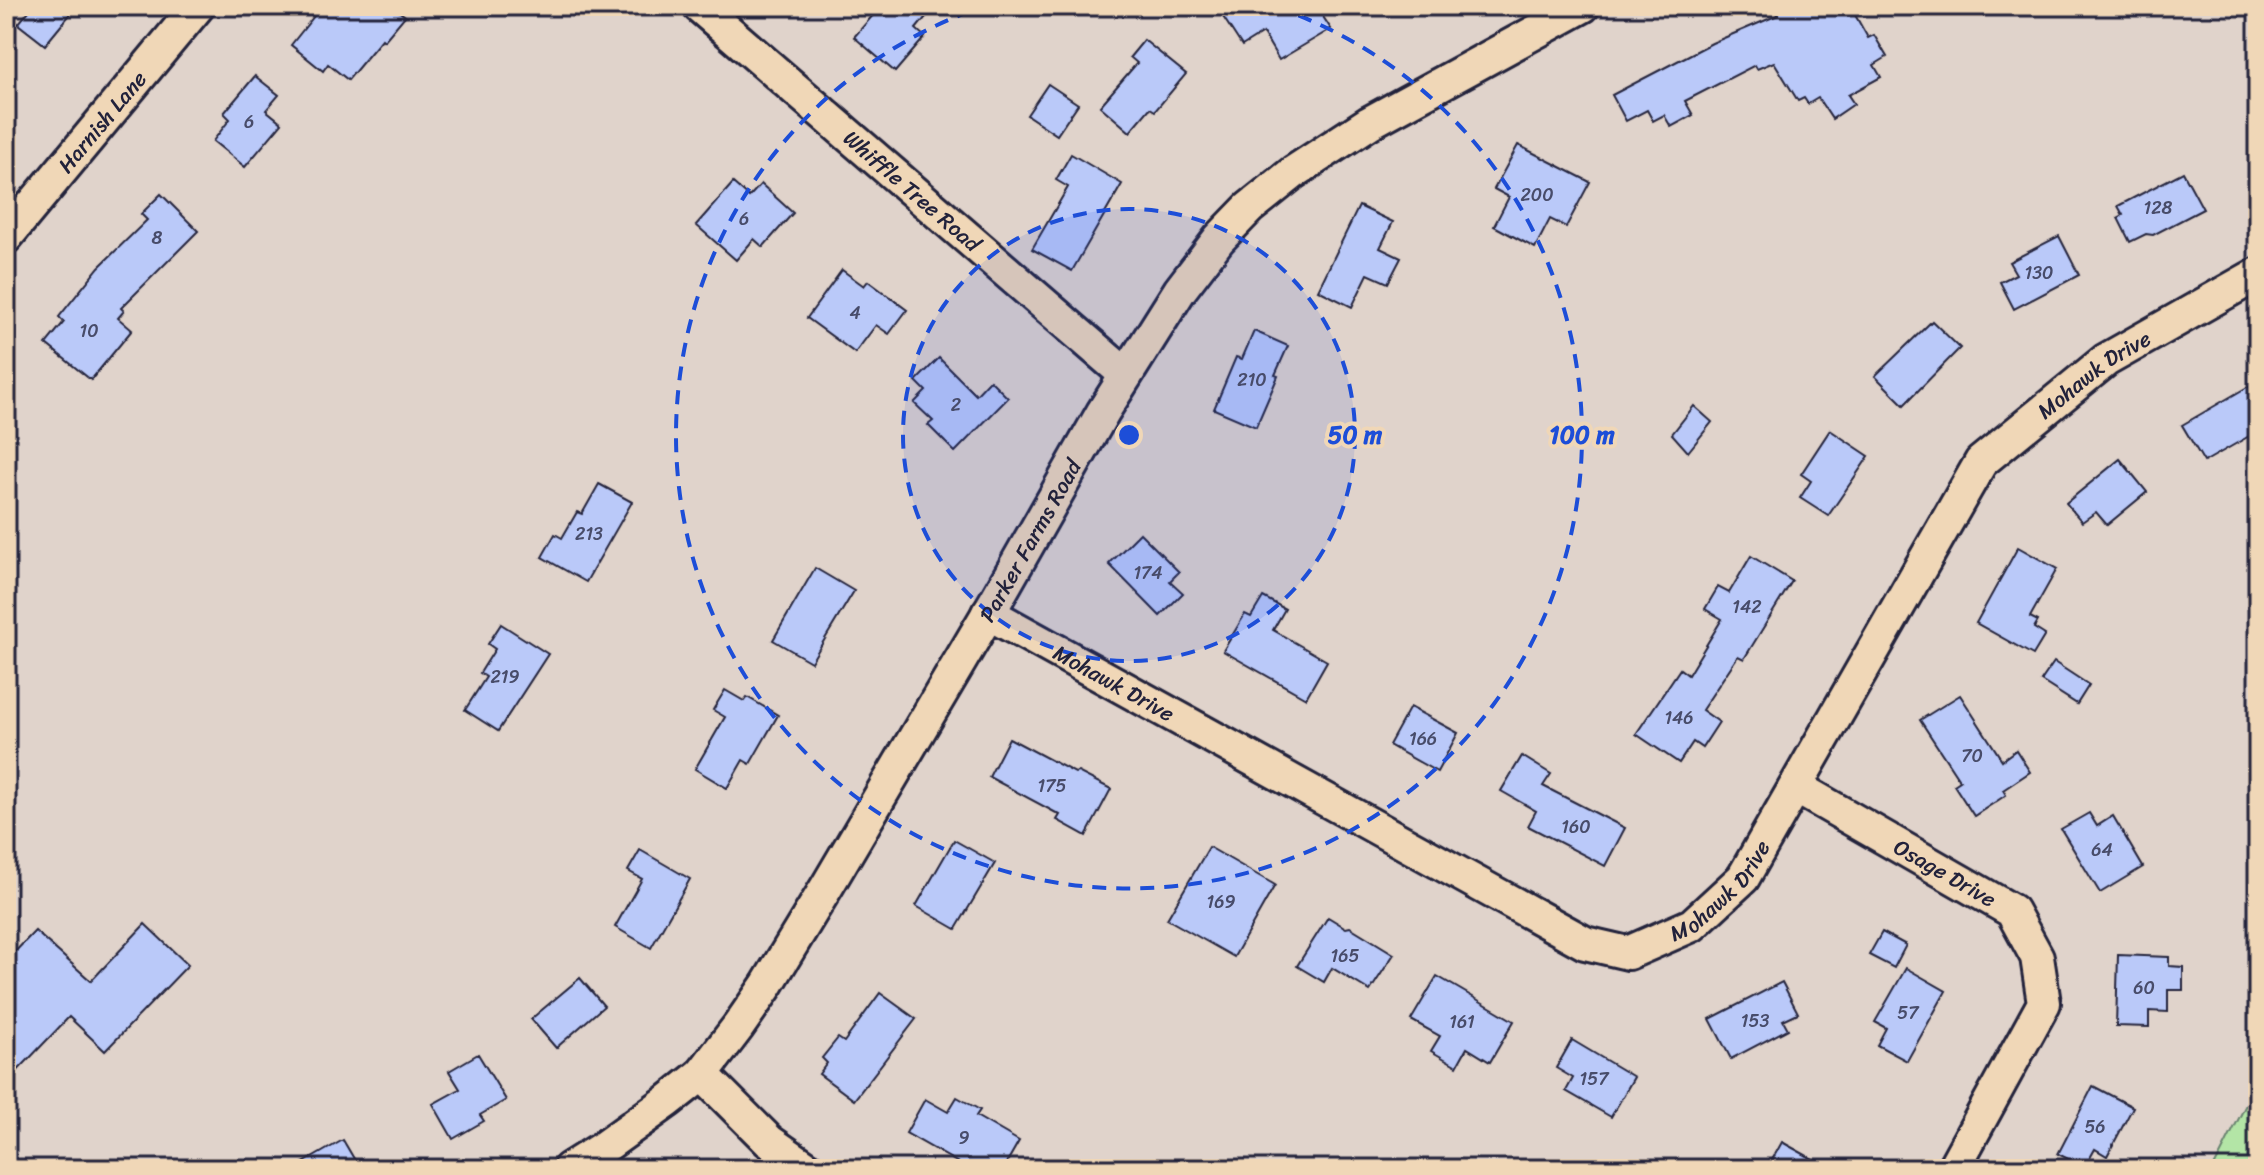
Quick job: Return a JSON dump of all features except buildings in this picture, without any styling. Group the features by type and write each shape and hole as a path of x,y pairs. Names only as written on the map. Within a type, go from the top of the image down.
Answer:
{"street":[{"name":"Harnish Lane","path":"6,237 198,6"},
{"name":"Whiffle Tree Road","path":"699,6 1126,375"},
{"name":"Parker Farms Road","path":"569,1169 617,1138 702,1074 738,1027 767,985 1126,375 1180,290 1219,239 1249,208 1294,172 1369,123 1583,6"},
{"name":"Mohawk Drive","path":"988,613 1585,943 1628,953 1692,925 1743,878 1981,462 2106,360 2258,274"},
{"name":"Osage Drive","path":"1796,787 2012,911 2037,957 2044,1003 1953,1169"},
{"path":"702,1074 769,1141 809,1169"}],"green space":[{"path":"2258,1081 2258,1169 2213,1169"}]}
